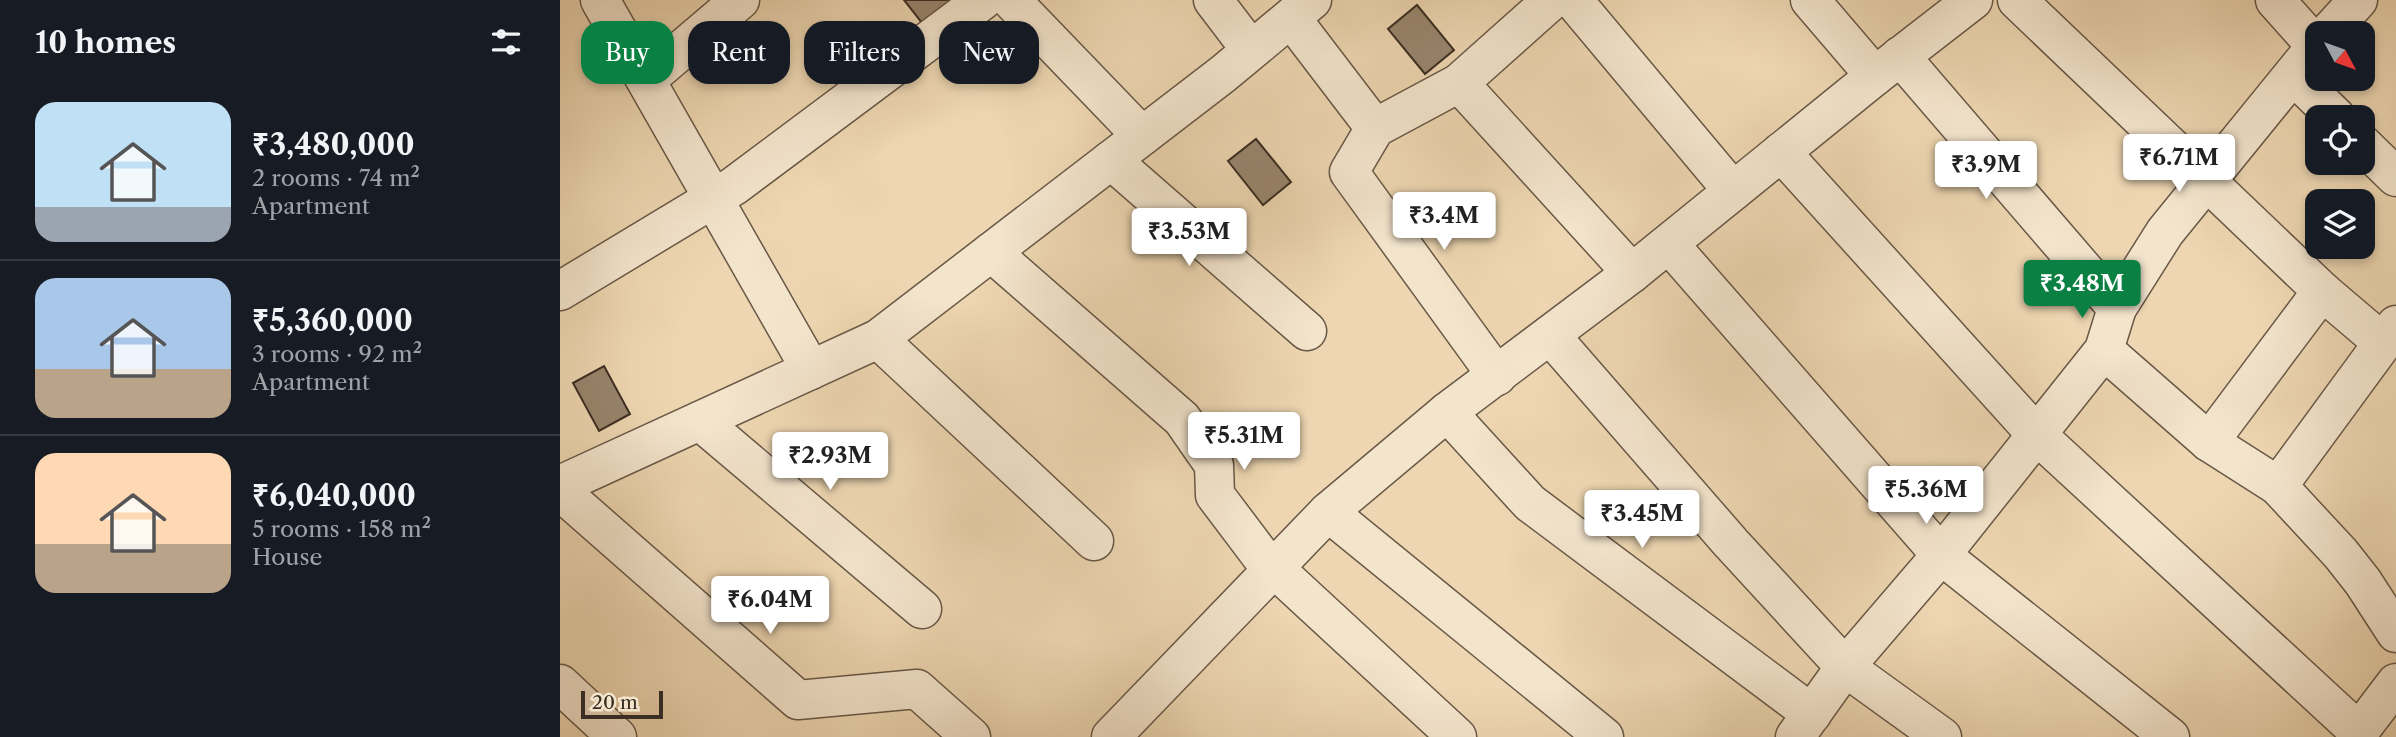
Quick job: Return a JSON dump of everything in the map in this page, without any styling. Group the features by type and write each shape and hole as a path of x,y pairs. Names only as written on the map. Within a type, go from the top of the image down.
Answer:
{"street":[{"path":"600,0 612,21"},
{"path":"674,56 740,0"},
{"path":"560,291 713,199 983,0"},
{"path":"1011,0 1142,136"},
{"path":"1213,0 1251,50"},
{"path":"1497,376 1349,172 1375,128 1459,83 1552,0"},
{"path":"1573,0 1733,191"},
{"path":"1810,0 1887,66 2117,308"},
{"path":"1111,737 1328,512 1447,412 1632,273 1887,66 1973,0"},
{"path":"2017,0 2322,291 2389,334 2278,486"},
{"path":"2275,0 2305,49"},
{"path":"2339,21 2358,0"},
{"path":"560,485 878,339 1142,136 1301,9 1375,128"},
{"path":"1447,412 1530,502 1803,726 1845,667 1941,555 2104,350 2117,308 2165,232 2305,61"},
{"path":"1459,83 1632,273"},
{"path":"648,84 811,370"},
{"path":"1781,152 2036,433 2357,734 2396,683"},
{"path":"2375,157 2396,177"},
{"path":"1111,160 1307,331"},
{"path":"1669,244 1941,555 2170,737"},
{"path":"991,252 1182,419 1214,464 1214,495 1261,556 1457,737"},
{"path":"2209,442 2322,291"},
{"path":"1550,335 1731,543 1845,667 1942,737"},
{"path":"878,339 1094,541"},
{"path":"2104,350 2209,442 2278,486 2341,554 2396,633"},
{"path":"700,421 922,609"},
{"path":"560,491 798,700 917,689 971,737"},
{"path":"1328,512 1604,737"},
{"path":"560,684 617,737"}],"building":[{"path":"904,0 948,0 957,12 945,21 939,21 939,26 930,33 925,27 925,21 921,21"},
{"path":"1417,5 1454,50 1425,74 1388,29"},
{"path":"1256,139 1291,182 1263,205 1228,161"},
{"path":"604,366 630,414 599,431 573,383"}]}
